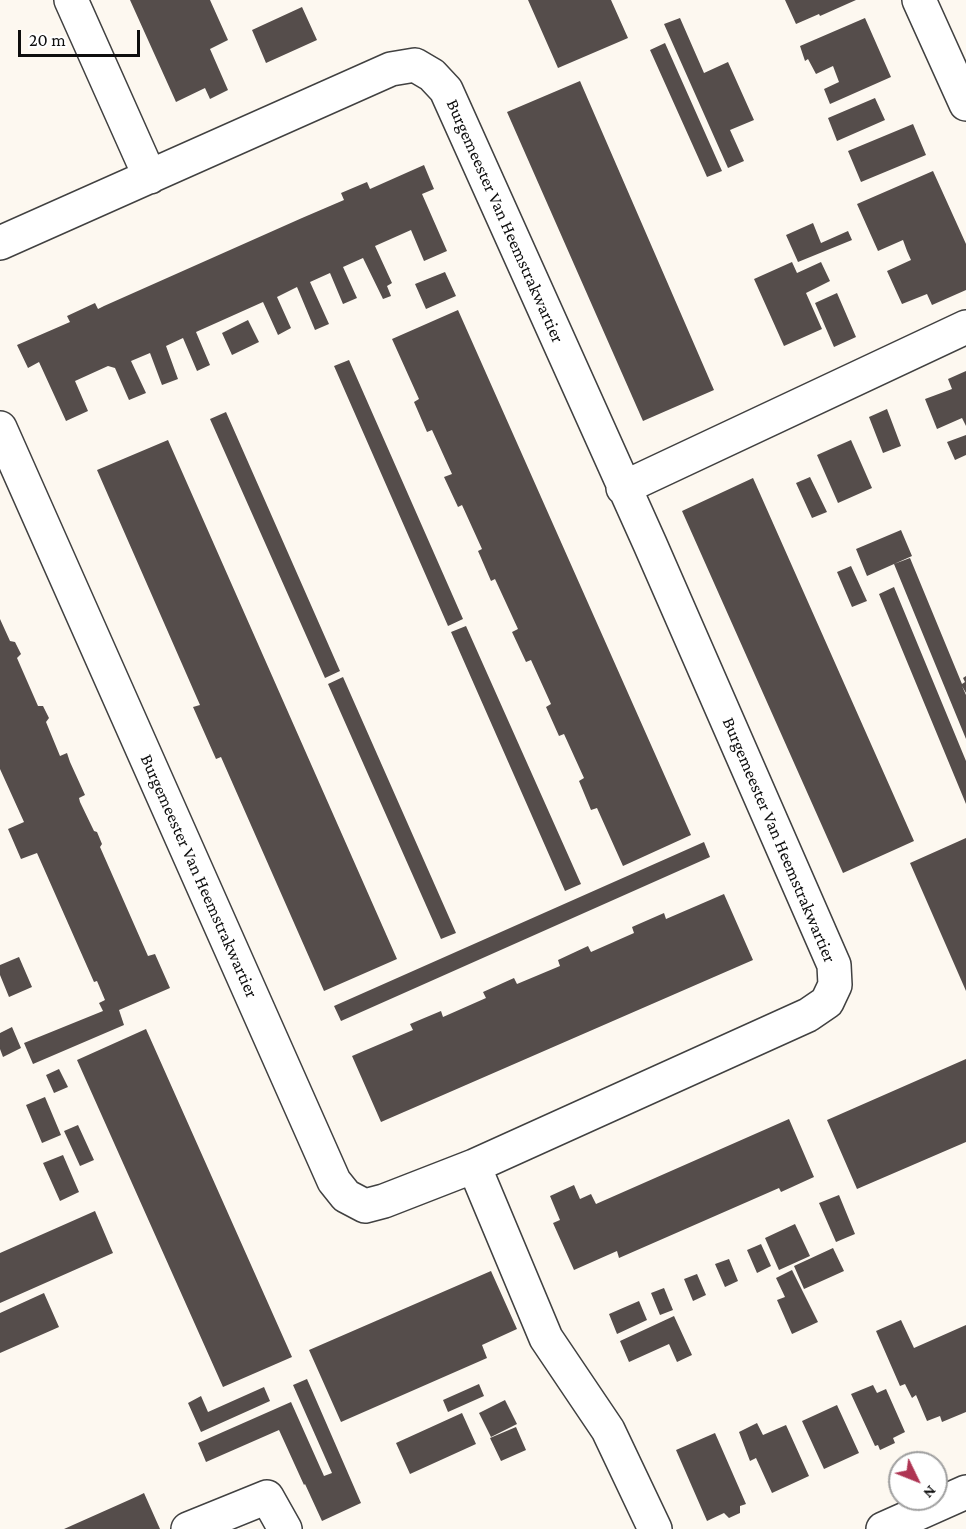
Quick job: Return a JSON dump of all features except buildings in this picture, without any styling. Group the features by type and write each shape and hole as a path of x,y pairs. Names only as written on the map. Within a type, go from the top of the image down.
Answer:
{"street":[{"path":"71,0 150,177"},
{"path":"919,0 966,104"},
{"name":"Burgemeester Van Heemstrakwartier","path":"0,243 391,69 415,65 432,75 446,90 834,965 836,985 827,1002 808,1015 474,1166 384,1201 365,1206 346,1196 334,1181 0,428"},
{"path":"623,488 966,327"},
{"path":"474,1166 546,1338 608,1430 655,1529"},
{"path":"883,1529 966,1492"},
{"path":"188,1529 267,1497 285,1529"}]}
